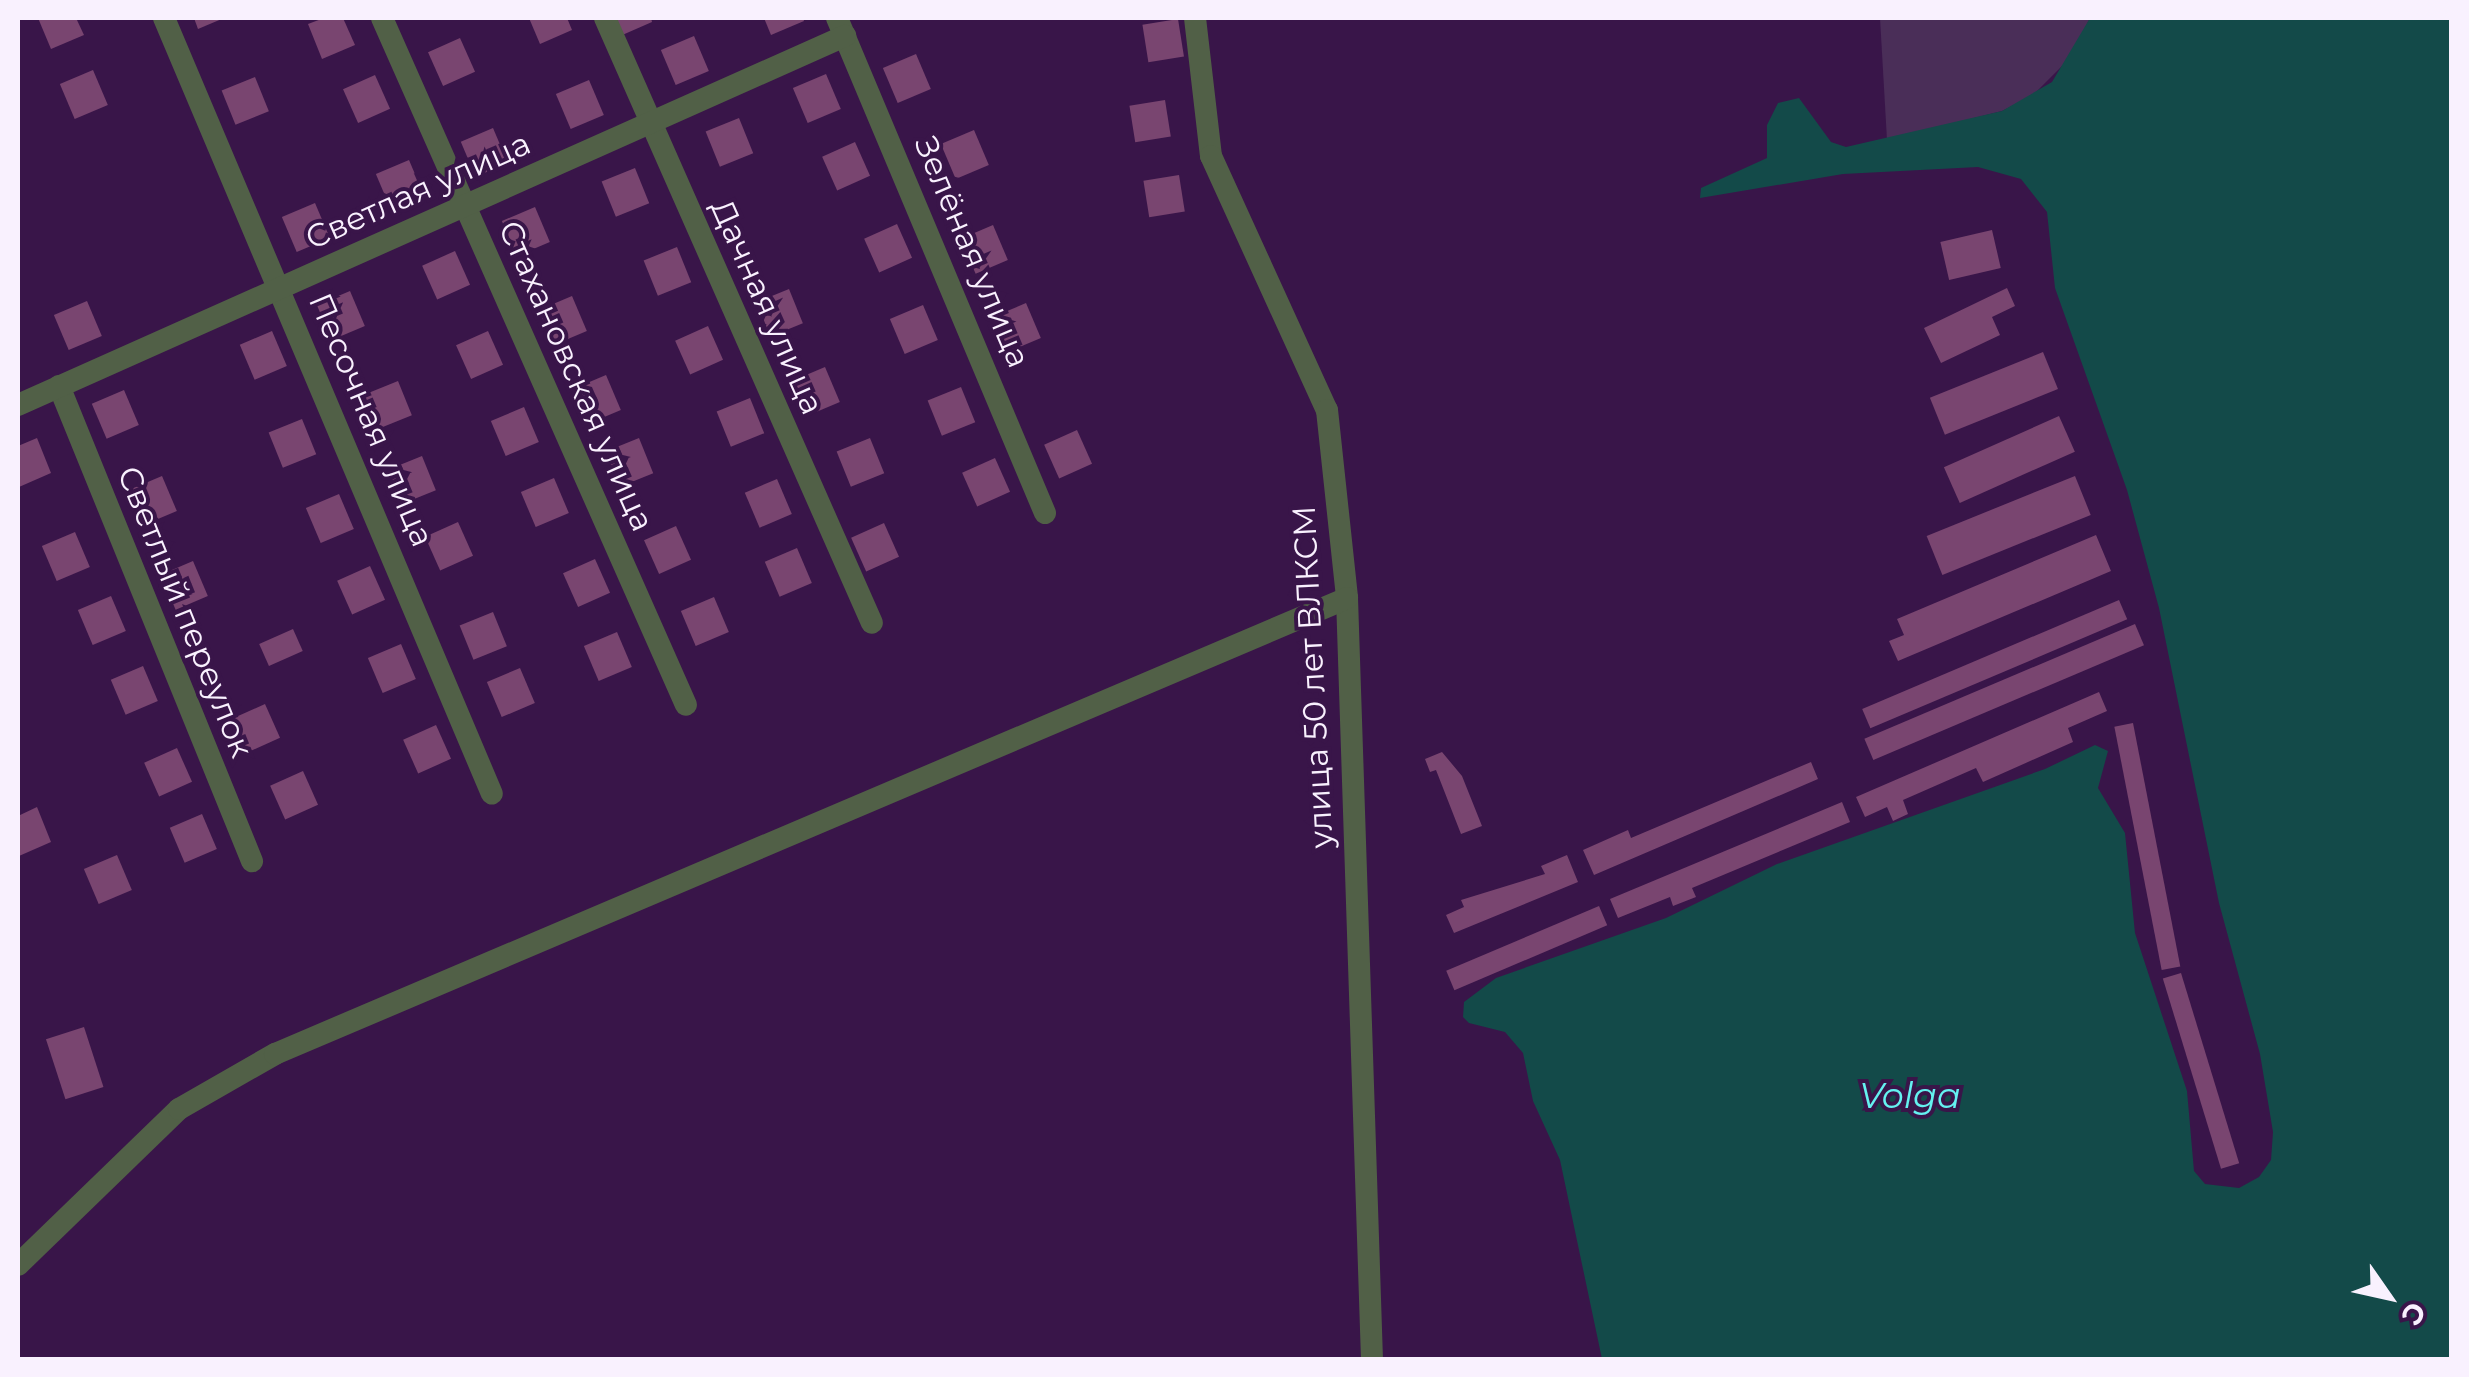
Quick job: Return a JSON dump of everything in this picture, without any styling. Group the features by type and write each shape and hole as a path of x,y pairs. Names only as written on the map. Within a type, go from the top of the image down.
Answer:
{"street":[{"name":"Песочная улица","path":"164,18 492,794"},
{"name":"Стахановская улица","path":"382,18 686,705"},
{"name":"Дачная улица","path":"605,18 872,623"},
{"name":"улица 50 лет ВЛКСМ","path":"1195,18 1211,156 1327,410 1346,598 1372,1360"},
{"name":"Светлая улица","path":"18,404 650,123 841,27"},
{"name":"Зелёная улица","path":"841,27 1046,512"},
{"name":"Светлый переулок","path":"59,386 252,861"},
{"path":"18,1265 180,1109 275,1054 1346,598"}],"shaded area":[{"path":"1880,18 2090,18 2070,58 2032,96 2002,111 1887,140"}],"water":[{"name":"Volga","path":"2090,18 2451,18 2451,1359 1602,1359 1560,1160 1533,1101 1523,1053 1505,1032 1469,1023 1463,1017 1464,1002 1496,978 1666,918 1777,864 2045,769 2095,745 2108,751 2098,788 2125,833 2135,933 2187,1091 2194,1171 2205,1184 2239,1188 2259,1177 2271,1160 2273,1132 2260,1054 2219,903 2159,608 2127,490 2055,288 2047,212 2021,179 1978,167 1843,174 1700,198 1701,188 1767,158 1767,125 1778,103 1799,98 1831,142 1846,147 2002,111 2052,82"}],"building":[{"path":"38,18 76,18 84,35 51,49"},
{"path":"194,18 224,18 198,29"},
{"path":"324,18 343,18 355,45 322,59 308,24"},
{"path":"529,18 567,18 572,30 540,44"},
{"path":"612,18 651,18 652,22 620,36"},
{"path":"764,18 803,18 804,21 771,35"},
{"path":"1178,19 1184,57 1148,62 1142,25"},
{"path":"694,36 709,71 676,85 661,50"},
{"path":"460,38 475,72 443,86 428,52"},
{"path":"916,54 931,89 898,103 883,68"},
{"path":"93,70 108,105 75,119 60,84"},
{"path":"826,74 841,109 808,123 793,88"},
{"path":"375,75 390,109 358,123 343,89"},
{"path":"255,77 269,111 235,125 222,90"},
{"path":"589,80 604,115 571,129 556,94"},
{"path":"1165,100 1171,137 1135,142 1129,106"},
{"path":"739,118 753,153 720,167 706,131"},
{"path":"493,128 508,163 476,177 461,142"},
{"path":"974,130 989,165 956,179 941,144"},
{"path":"855,142 870,176 837,190 822,157"},
{"path":"409,160 424,195 391,209 376,174"},
{"path":"635,168 649,203 616,217 602,181"},
{"path":"1179,175 1185,212 1149,217 1143,181"},
{"path":"315,203 330,238 297,252 282,217"},
{"path":"535,207 550,242 517,256 502,221"},
{"path":"897,224 912,258 879,272 864,239"},
{"path":"993,225 1008,260 976,274 961,239"},
{"path":"1992,230 2001,268 1949,280 1940,242"},
{"path":"677,247 691,282 658,296 644,260"},
{"path":"455,251 470,285 437,299 422,266"},
{"path":"2007,288 2015,306 1992,317 2000,335 1941,363 1924,328"},
{"path":"789,289 803,323 770,336 757,302"},
{"path":"350,291 365,326 332,340 317,305"},
{"path":"572,296 587,331 554,345 539,310"},
{"path":"87,301 102,336 69,350 54,315"},
{"path":"1026,303 1041,338 1008,352 993,317"},
{"path":"923,305 938,340 905,354 890,319"},
{"path":"708,326 723,360 690,374 675,341"},
{"path":"272,331 287,366 255,380 240,345"},
{"path":"488,331 503,365 471,379 456,345"},
{"path":"2043,352 2058,389 1945,435 1930,398"},
{"path":"825,367 840,402 807,416 792,381"},
{"path":"606,375 621,410 588,424 573,389"},
{"path":"398,381 412,415 378,429 365,394"},
{"path":"961,387 975,422 942,436 928,400"},
{"path":"124,390 139,425 107,439 92,404"},
{"path":"750,398 764,433 731,447 717,411"},
{"path":"524,407 539,442 506,456 491,421"},
{"path":"2059,416 2075,452 1960,503 1944,467"},
{"path":"302,419 316,454 283,468 269,432"},
{"path":"1077,430 1092,464 1059,478 1044,445"},
{"path":"37,438 51,473 19,487 18,446"},
{"path":"639,438 653,473 620,487 606,451"},
{"path":"870,438 884,473 851,487 837,451"},
{"path":"422,456 436,490 402,504 389,469"},
{"path":"995,458 1010,492 977,506 962,473"},
{"path":"162,476 177,511 144,525 129,490"},
{"path":"2075,476 2091,515 1942,575 1927,536"},
{"path":"554,478 569,513 536,527 521,492"},
{"path":"777,479 792,514 760,528 745,493"},
{"path":"339,494 354,529 321,543 306,508"},
{"path":"458,522 473,556 440,570 425,537"},
{"path":"884,523 899,557 866,571 851,538"},
{"path":"676,526 691,560 659,574 644,540"},
{"path":"75,532 90,567 57,581 42,546"},
{"path":"2096,535 2111,571 1898,661 1889,641 1904,635 1897,619"},
{"path":"797,548 812,583 780,597 765,562"},
{"path":"595,559 610,593 578,607 563,573"},
{"path":"193,561 208,596 176,610 161,575"},
{"path":"370,566 385,600 352,614 337,581"},
{"path":"111,596 126,631 93,645 78,610"},
{"path":"714,597 729,632 696,646 681,611"},
{"path":"2119,600 2127,619 1870,728 1862,709"},
{"path":"493,612 507,646 473,660 460,625"},
{"path":"2135,624 2144,645 1873,760 1864,739"},
{"path":"293,629 303,651 269,666 259,644"},
{"path":"617,632 632,667 599,681 584,646"},
{"path":"401,644 416,679 383,693 368,658"},
{"path":"143,666 158,701 126,715 111,680"},
{"path":"520,668 535,703 502,717 487,682"},
{"path":"2099,692 2107,711 2068,728 2073,742 1983,782 1976,768 1903,800 1908,814 1893,821 1887,807 1865,817 1856,797"},
{"path":"265,704 280,738 248,752 233,718"},
{"path":"2133,723 2180,966 2162,970 2114,727"},
{"path":"436,725 451,759 418,773 403,740"},
{"path":"177,748 192,782 159,796 144,763"},
{"path":"1442,752 1462,776 1482,826 1461,834 1436,770 1430,772 1425,759"},
{"path":"1811,762 1818,779 1594,875 1583,850 1628,830 1631,838"},
{"path":"303,771 318,805 285,819 270,786"},
{"path":"1842,802 1850,822 1692,888 1696,897 1673,906 1670,897 1618,918 1610,899"},
{"path":"37,807 51,842 19,856 18,816"},
{"path":"202,814 217,849 185,863 170,828"},
{"path":"117,855 132,890 99,904 84,869"},
{"path":"1567,855 1578,882 1454,933 1446,915 1464,907 1461,900 1545,874 1541,866"},
{"path":"1599,906 1607,925 1454,990 1446,971"},
{"path":"2181,973 2239,1163 2221,1169 2163,979"},
{"path":"84,1027 103,1087 65,1099 46,1039"}]}
